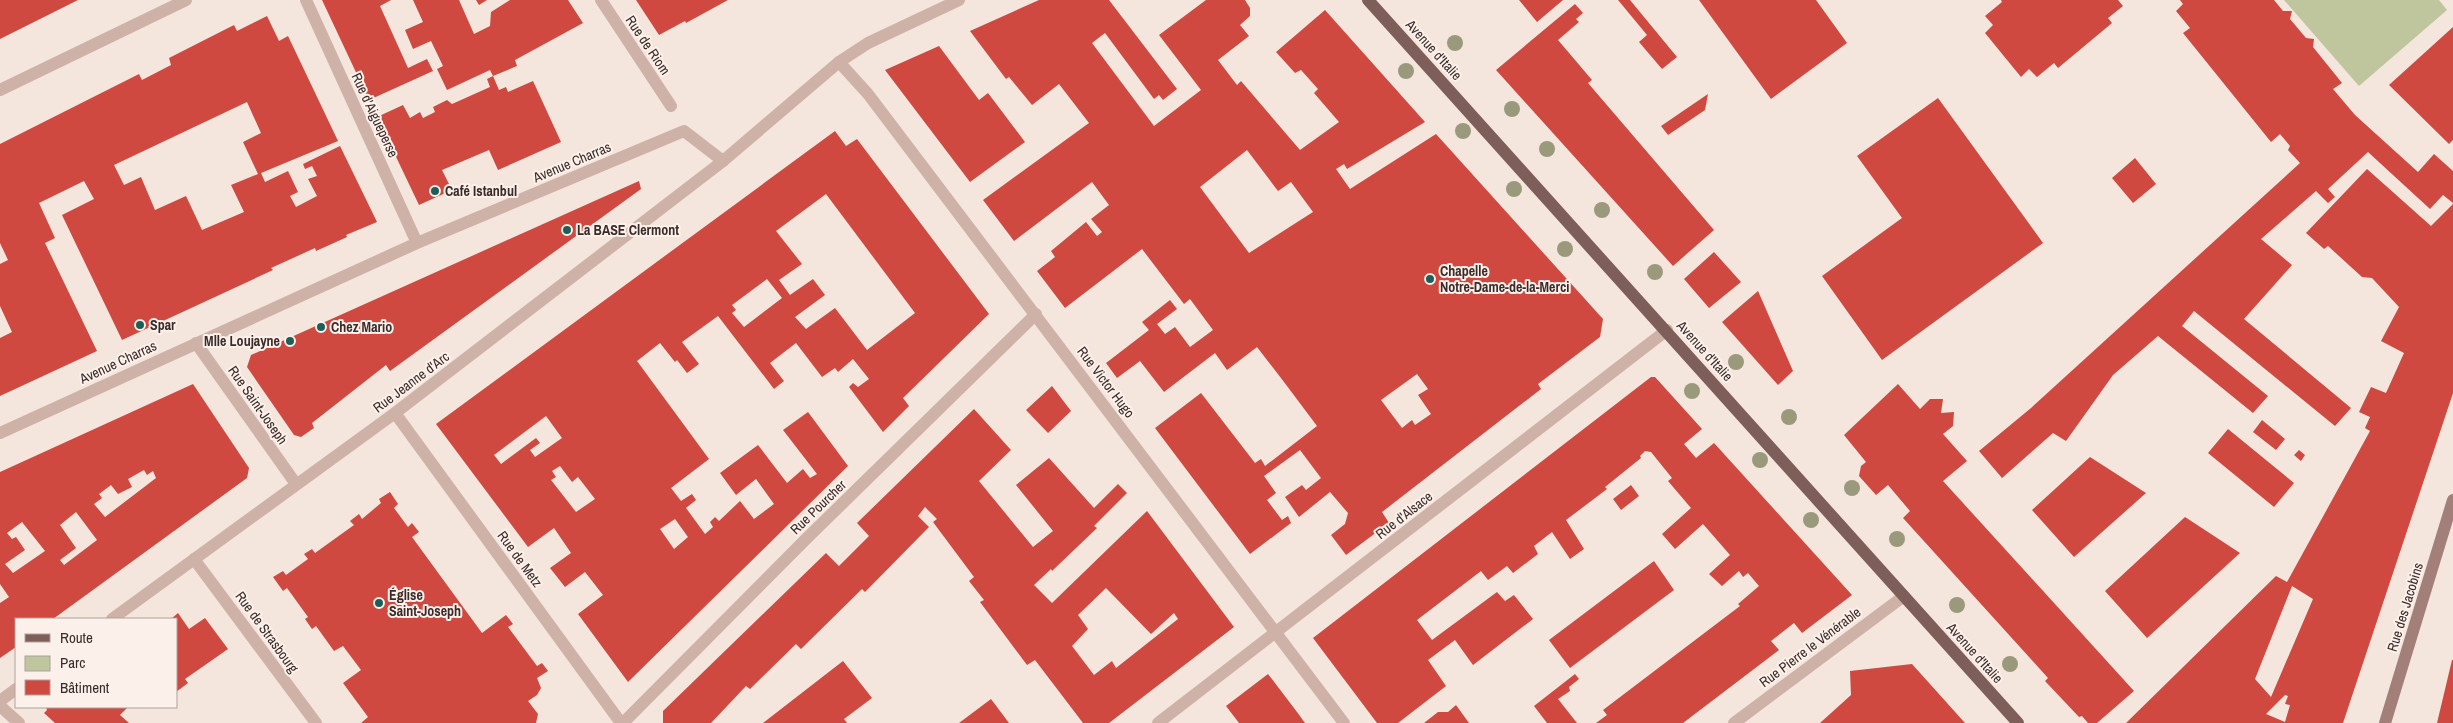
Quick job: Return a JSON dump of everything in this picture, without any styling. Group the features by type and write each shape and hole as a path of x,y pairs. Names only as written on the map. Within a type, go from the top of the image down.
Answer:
{"main road":[{"name":"Avenue d'Italie","path":"1368,0 1667,330 2018,723"},
{"name":"Rue des Jacobins","path":"2385,723 2453,500"}],"street":[{"path":"0,90 186,0"},
{"name":"Rue d'Aigueperse","path":"306,0 418,243"},
{"name":"Rue de Riom","path":"601,0 671,106"},
{"path":"723,161 839,62 868,43 959,0"},
{"name":"Rue Victor Hugo","path":"839,62 868,94 1344,723"},
{"name":"Avenue Charras","path":"0,433 418,243 684,131 723,161"},
{"name":"Rue Jeanne d'Arc","path":"113,618 396,413 723,161"},
{"name":"Rue Pourcher","path":"622,723 806,539 1036,314"},
{"name":"Rue d'Alsace","path":"1158,723 1667,330"},
{"name":"Rue Saint-Joseph","path":"196,343 296,484"},
{"name":"Rue de Metz","path":"396,413 622,723"},
{"name":"Rue de Strasbourg","path":"194,559 316,723"},
{"name":"Rue Pierre le Vénérable","path":"1734,723 1904,596"},
{"path":"0,700 15,690"},
{"path":"0,706 19,723"}],"green space":[{"path":"2284,0 2439,0 2447,10 2359,86"}],"building":[{"path":"0,0 78,0 0,39"},
{"path":"322,0 391,0 380,6 408,68 427,59 433,71 369,100"},
{"path":"413,0 459,0 474,34 490,26 491,12 510,0 568,0 583,23 515,60 517,66 493,76 490,70 447,90 437,69 443,66 431,41 413,49 405,30 423,22"},
{"path":"476,0 487,0 479,5"},
{"path":"636,0 728,0 686,23 685,21 659,35"},
{"path":"1039,0 1109,0 1177,89 1163,100 1159,95 1154,99 1105,33 1092,43 1154,126 1201,90 1159,35 1206,0 1245,0 1250,8 1250,16 1240,25 1249,36 1218,60 1237,85 1241,81 1300,150 1339,122 1314,93 1318,89 1301,70 1295,73 1276,52 1325,10 1425,122 1347,169 1344,164 1336,169 1350,189 1436,134 1603,319 1600,337 1538,384 1541,389 1382,512 1389,523 1346,555 1331,535 1345,524 1348,513 1330,492 1299,517 1285,497 1302,485 1306,490 1321,478 1300,450 1264,476 1276,493 1267,500 1282,520 1288,516 1291,523 1250,554 1155,428 1201,393 1255,463 1261,459 1265,466 1317,426 1257,347 1227,370 1215,353 1164,392 1140,361 1117,378 1106,363 1149,330 1142,322 1170,300 1177,309 1157,324 1165,334 1175,327 1190,347 1213,330 1190,299 1184,304 1142,249 1065,308 1037,271 1055,257 1051,251 1086,222 1097,236 1102,232 1091,219 1109,205 1092,182 1014,241 983,200 1089,123 1059,84 1032,105 1009,77 1006,79 970,31","holes":["1247,150 1278,191 1291,182 1313,212 1249,253 1200,187","1417,374 1428,389 1418,395 1431,414 1415,425 1412,420 1402,428 1381,400"]},
{"path":"1519,0 1563,0 1537,22"},
{"path":"1618,0 1630,0 1677,57 1662,69 1639,42 1647,35"},
{"path":"1699,0 1816,0 1847,43 1771,99"},
{"path":"2001,0 2118,0 2123,6 2108,18 2112,23 2058,68 2054,63 2037,77 2029,69 2021,77 1985,33 1993,25 1985,16 2002,2"},
{"path":"2180,0 2274,0 2283,11 2292,11 2290,19 2306,38 2314,39 2313,47 2342,83 2333,89 2355,115 2418,172 2434,154 2453,171 2453,203 2443,195 2430,209 2368,152 2328,189 2335,197 2328,203 2316,191 2261,239 2292,265 2244,319 2351,408 2335,426 2194,311 2182,326 2268,396 2253,413 2158,336 2113,375 2066,441 2053,433 2002,478 1979,451 2031,408 2300,163 2288,150 2290,146 2280,134 2271,142 2183,33 2190,28 2176,11 2183,4"},
{"path":"1575,4 1583,13 1576,19 1579,22 1558,40 1592,80 1588,83 1714,230 1673,266 1496,70"},
{"path":"267,16 279,41 288,36 338,141 261,173 265,182 288,171 298,192 290,196 296,207 317,196 308,179 317,176 312,166 305,169 303,164 340,146 377,222 346,235 347,237 316,251 315,248 271,268 273,270 122,340 62,215 94,199 84,181 39,203 55,238 45,243 97,351 0,396 0,338 12,332 0,306 0,264 8,260 0,243 0,144 139,74 142,80 171,65 169,58 234,25 237,31","holes":["247,102 261,133 243,142 258,174 231,185 244,212 202,230 186,196 155,210 141,177 124,185 114,165"]},
{"path":"2453,27 2453,140 2449,144 2389,85"},
{"path":"939,46 979,100 988,93 1025,142 970,182 885,70"},
{"path":"493,76 499,90 506,87 508,92 533,81 561,142 498,170 489,150 442,170 452,190 419,205 377,117 403,105 410,118 420,112 423,118 435,112 433,107 447,100 452,104 490,87 487,79"},
{"path":"1708,94 1705,110 1668,135 1661,126"},
{"path":"1938,98 2043,243 1882,360 1822,276 1902,218 1857,156"},
{"path":"835,131 846,146 857,139 989,314 903,398 909,406 883,432 849,387 853,383 858,387 869,379 853,359 838,372 835,368 822,377 796,343 770,363 784,381 774,389 718,316 682,342 699,364 687,373 677,360 675,362 660,343 637,361 709,459 671,488 681,501 692,494 696,500 686,508 705,534 713,527 710,522 715,517 719,521 740,501 754,519 774,504 756,479 736,495 720,473 758,445 787,483 803,469 810,478 817,474 783,430 808,412 848,466 628,682 578,614 603,595 585,572 565,587 550,568 571,553 554,528 528,547 436,424","holes":["826,194 915,313 867,350 835,308 806,329 795,317 825,295 813,279 790,295 779,280 802,264 776,231","767,279 782,298 744,327 732,313 736,310 732,305","546,416 562,438 535,457 530,450 540,443 536,438 501,464 494,455","560,466 572,482 578,477 595,499 576,512 551,480 556,477 552,471","675,519 688,537 674,549 660,529"]},
{"path":"2135,158 2156,184 2133,203 2112,178"},
{"path":"2367,169 2431,226 2453,204 2453,393 2343,723 2126,723 2276,576 2287,582 2370,431 2365,428 2370,417 2359,412 2371,387 2386,393 2404,353 2381,341 2399,307 2372,278 2362,277 2328,246 2324,249 2306,233","holes":["2292,586 2313,599 2271,697 2255,679","2285,695 2288,696 2285,704 2290,705 2285,722 2266,714"]},
{"path":"639,181 641,189 390,371 386,365 312,423 314,428 301,437 294,435 247,367 251,355"},
{"path":"1714,252 1741,282 1709,308 1684,279"},
{"path":"1758,291 1793,371 1778,385 1722,322"},
{"path":"1651,377 1655,377 1702,429 1684,444 1696,458 1714,443 1852,595 1802,633 1794,623 1771,641 1779,650 1683,723 1596,723 1607,715 1603,710 1740,606 1738,604 1759,586 1748,573 1743,577 1739,571 1722,586 1709,574 1730,555 1703,524 1675,549 1662,534 1691,508 1668,481 1672,478 1651,452 1645,451 1640,456 1641,458 1605,487 1607,489 1566,520 1584,549 1570,559 1552,532 1534,546 1538,554 1513,573 1507,566 1488,580 1481,571 1417,620 1432,640 1497,592 1505,601 1514,595 1533,619 1473,665 1455,640 1428,660 1446,686 1398,723 1377,723 1313,638"},
{"path":"193,384 249,468 247,478 54,618 15,618 15,648 0,658 0,603 9,597 0,584 0,472","holes":["144,470 147,475 153,471 156,478 105,517 94,504 102,498 99,494 111,485 118,494 132,487 128,479","76,512 97,540 64,565 60,560 76,548 60,525","22,522 45,551 13,573 5,564 25,550 16,537 12,539 7,533"]},
{"path":"1898,384 1920,409 1930,399 1943,399 1941,413 1954,412 1953,426 1943,434 1967,461 1943,481 2134,691 2097,723 2088,723 2082,716 2079,717 2045,681 2048,678 1903,518 1910,511 1888,485 1876,495 1859,476 1861,466 1866,462 1844,435"},
{"path":"1052,386 1071,411 1048,433 1026,410"},
{"path":"974,409 1011,450 979,481 1033,547 1053,531 1016,485 1049,458 1094,508 1118,484 1127,493 1094,526 1097,528 1052,571 1051,569 1034,585 1052,603 1147,511 1234,627 1109,723 1083,723 1035,660 1027,665 980,602 984,600 969,581 974,577 933,522 937,519 925,507 918,516 929,527 865,592 862,589 801,649 796,644 750,689 746,686 711,723 663,723 663,711 826,553 839,566 869,536 857,523","holes":["1106,588 1151,634 1174,613 1178,619 1116,668 1112,661 1094,675 1072,646 1088,629 1078,615"]},
{"path":"2262,420 2285,439 2276,450 2253,432"},
{"path":"2228,429 2294,483 2274,507 2208,453"},
{"path":"2299,450 2305,455 2301,461 2294,455"},
{"path":"2090,457 2146,493 2074,557 2032,510"},
{"path":"1631,485 1639,496 1621,510 1613,499"},
{"name":"Église Saint-Joseph","path":"390,492 398,504 394,508 408,527 412,523 419,532 412,537 482,633 506,615 513,624 508,627 537,666 542,663 548,671 537,678 541,688 537,695 528,701 538,714 536,723 361,723 368,717 343,683 361,670 343,646 334,651 316,626 312,629 305,619 308,617 287,588 283,591 273,577 283,571 286,575 308,559 304,554 312,549 315,553 354,525 350,521 359,514 362,519 381,503 379,499"},
{"path":"2185,517 2240,553 2147,638 2105,591"},
{"path":"1654,561 1674,590 1570,668 1549,640"},
{"path":"178,613 189,629 205,618 228,649 185,679 188,683 178,690 178,618 172,618"},
{"path":"2452,660 2453,723 2437,723"},
{"path":"843,661 872,698 844,719 847,723 763,723"},
{"path":"1912,664 1965,723 1820,723 1851,695 1850,671"},
{"path":"1268,674 1305,723 1239,723 1226,706"},
{"path":"1575,674 1579,679 1569,687 1570,691 1558,699 1577,723 1547,723 1534,706"},
{"path":"991,699 1009,723 959,723"},
{"path":"1456,705 1469,723 1424,723 1438,712 1448,712"},
{"path":"46,708 127,708 120,715 129,723 55,723 44,713"}],"place":[{"name":"Café Istanbul","path":"435,191"},
{"name":"La BASE Clermont","path":"567,230"},
{"name":"Chapelle Notre-Dame-de-la-Merci","path":"1430,279"},
{"name":"Spar","path":"140,325"},
{"name":"Chez Mario","path":"321,327"},
{"name":"Mlle Loujayne","path":"290,341"},
{"name":"Église Saint-Joseph","path":"379,603"}]}
